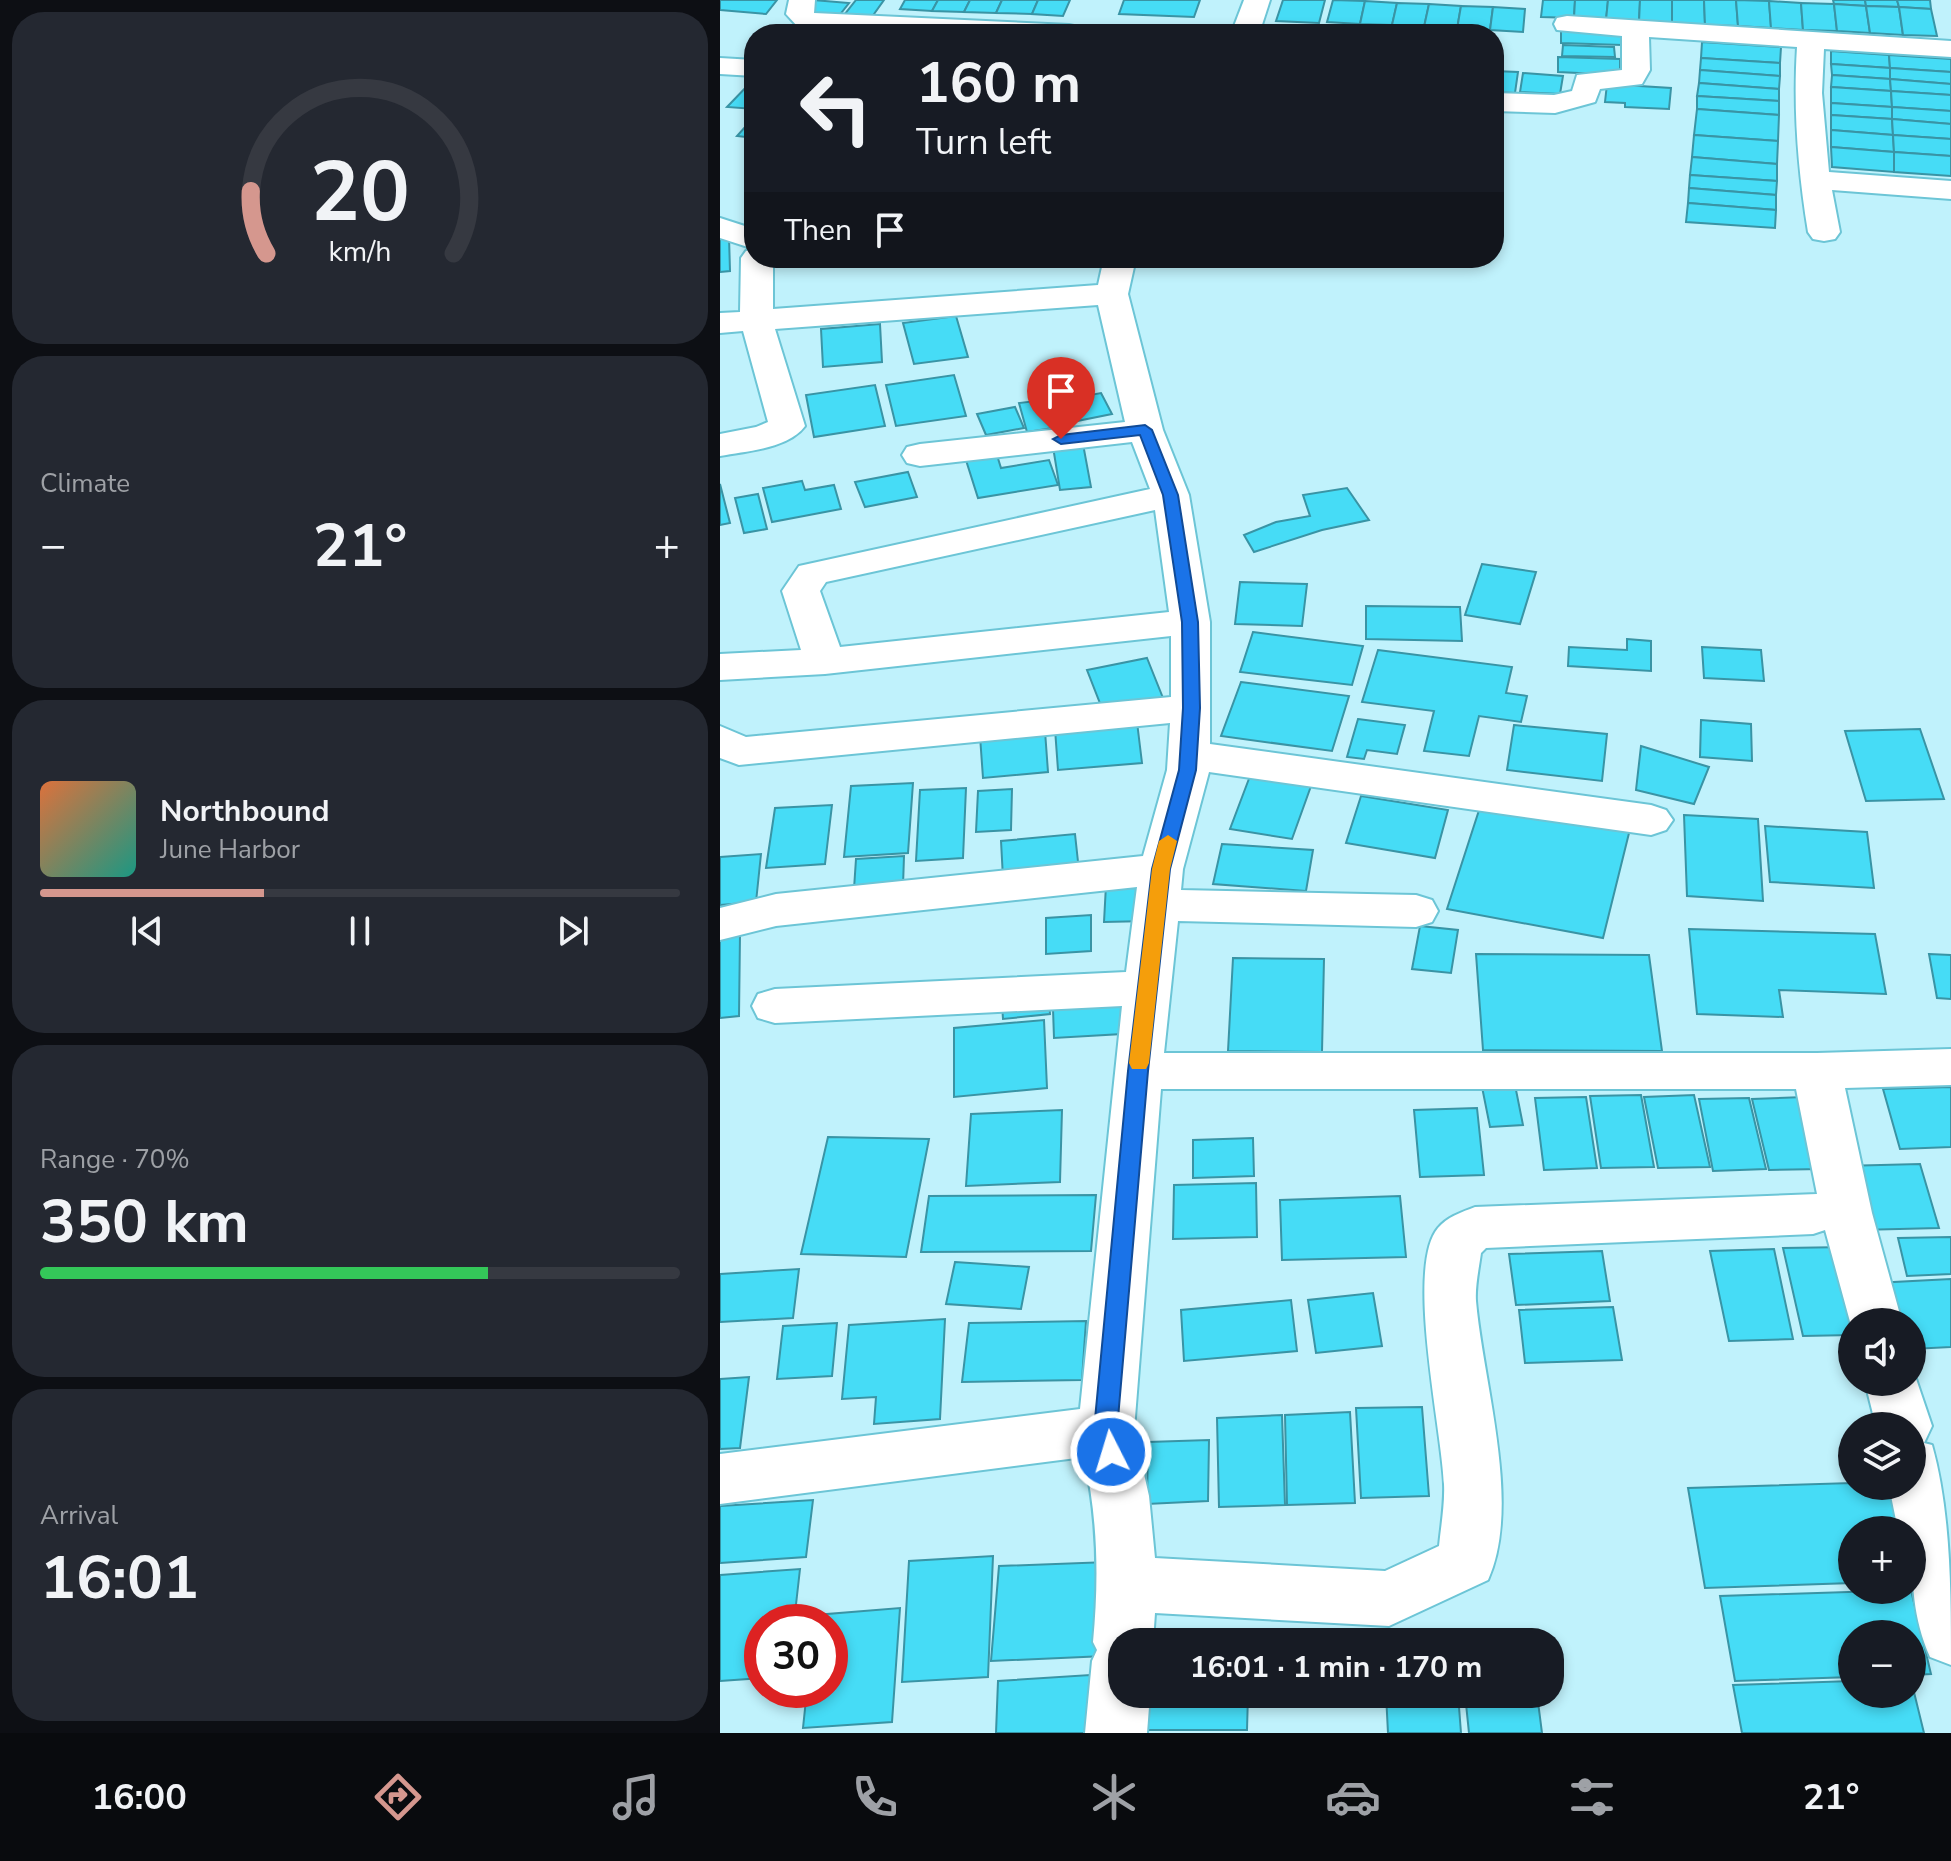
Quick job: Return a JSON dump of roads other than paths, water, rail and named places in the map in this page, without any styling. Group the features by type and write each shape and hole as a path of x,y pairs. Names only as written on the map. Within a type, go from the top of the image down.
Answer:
{"street":[{"path":"802,0 799,14 807,21 872,24"},
{"path":"1249,24 1257,0"},
{"path":"1567,24 1951,49"},
{"path":"1504,102 1572,101 1585,96 1587,81 1632,78 1636,70 1635,28"},
{"path":"1811,38 1808,93 1815,180 1824,232"},
{"path":"720,66 744,67"},
{"path":"1815,180 1951,190"},
{"path":"720,227 744,236"},
{"path":"720,445 766,436 787,426 756,320 757,268"},
{"path":"720,323 1116,276 1145,430 1171,495 1190,622 1191,708 1188,770 1160,887 1138,1071 1106,1430 1121,1496 1128,1584 1124,1628"},
{"path":"920,455 1145,430"},
{"path":"825,661 801,591 812,574 1171,495"},
{"path":"720,667 825,661 1190,622"},
{"path":"720,740 739,751 1191,708"},
{"path":"1189,755 1651,820"},
{"path":"720,924 776,910 1160,887 1416,911"},
{"path":"775,1006 1148,988"},
{"path":"1138,1071 1817,1071 1951,1067"},
{"path":"1817,1071 1846,1213 1871,1308"},
{"path":"1128,1584 1389,1599 1467,1561 1473,1486 1449,1298 1456,1243 1475,1228 1813,1213"},
{"path":"720,1479 1106,1430"},
{"path":"1920,1500 1951,1637"},
{"path":"1116,1733 1118,1708"}]}
